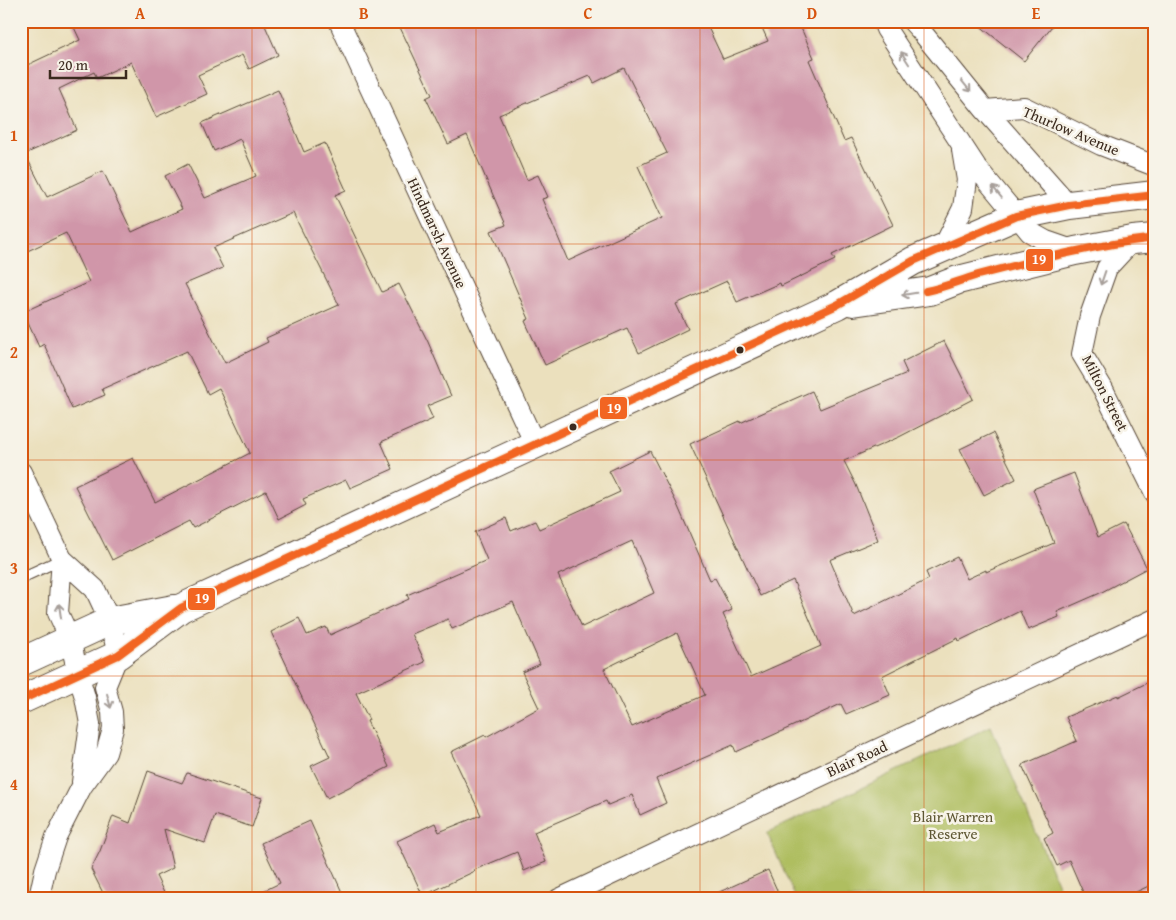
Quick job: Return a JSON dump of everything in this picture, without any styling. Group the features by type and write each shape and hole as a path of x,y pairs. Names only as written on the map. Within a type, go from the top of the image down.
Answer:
{"main road":[{"path":"21,700 118,655 181,608 837,305 913,261 1016,216 1068,205 1155,195"},
{"path":"837,305 930,291 958,280 1075,251 1144,239"},
{"path":"21,662 110,621 181,608"}],"street":[{"name":"Hindmarsh Avenue","path":"339,21 535,444"},
{"path":"883,21 886,29 977,168 1016,216 1030,232 1046,241 1075,251"},
{"name":"Thurlow Avenue","path":"912,21 922,30 985,110 1068,205"},
{"name":"Thurlow Avenue","path":"985,110 1024,107 1101,145 1155,166"},
{"path":"943,248 963,208 967,180 961,143"},
{"name":"Milton Street","path":"1144,239 1107,268 1090,316 1082,354 1104,389 1155,493"},
{"path":"21,472 62,559 95,589 110,621 118,655 105,687 112,712 113,729 106,752 82,786 56,837 45,870 40,899"},
{"path":"62,559 58,613 70,639 78,674 86,697 90,724 82,786"},
{"name":"Blair Road","path":"559,899 1155,619"}],"lane":[{"path":"21,578 62,559"}],"green space":[{"name":"Blair Warren Reserve","path":"991,726 1064,899 796,899 767,833"}],"building":[{"path":"71,21 263,21 278,55 249,69 242,55 198,75 207,94 156,117 131,62 97,78 94,72 59,89 77,130 25,154 47,197 103,171 132,232 182,209 165,176 188,164 205,198 256,176 240,139 214,151 202,123 278,90 304,152 325,143 346,190 335,195 382,292 399,284 428,342 451,396 427,406 433,419 381,442 393,469 350,488 346,480 303,499 306,505 279,519 266,491 193,528 189,521 112,560 75,486 133,458 155,502 250,453 219,388 208,394 187,351 102,389 105,395 72,409 44,344 39,347 23,312 89,282 66,233 21,254 21,68 80,40","holes":["293,213 339,305 266,338 268,342 225,363 185,284 223,268 213,248"]},
{"path":"397,21 705,21 723,59 768,41 759,21 798,21 814,58 809,60 844,141 851,138 893,225 832,255 835,260 781,286 780,283 737,302 727,281 676,304 688,329 639,353 627,328 545,365 525,321 529,319 491,231 506,225 467,135 448,144 426,98 432,95","holes":["624,68 667,153 638,166 662,218 568,261 542,199 548,197 538,175 527,180 499,115 590,76 594,83"]},
{"path":"974,21 1056,21 1024,61"},
{"path":"944,341 973,399 899,437 844,461 856,485 878,540 830,560 854,616 929,579 926,572 957,557 967,579 1054,543 1033,489 1074,473 1098,537 1124,524 1147,568 1098,594 1057,612 1059,617 1028,630 1020,611 959,641 958,638 882,676 890,695 846,714 841,704 736,752 733,745 656,779 666,803 640,815 632,795 608,805 606,801 534,832 546,862 524,871 517,852 474,870 423,896 397,841 435,823 439,832 481,815 451,752 485,735 486,737 539,708 522,672 540,664 513,602 452,629 448,619 412,634 425,662 356,693 389,767 327,798 311,766 330,757 271,632 299,618 307,635 326,627 330,635 409,599 407,595 487,560 475,532 506,518 511,531 535,521 539,529 620,492 609,471 650,451 676,502 710,580 715,578 732,610 723,614 751,677 821,646 793,580 760,596 690,444 812,391 820,409 907,373 902,362","holes":["632,541 654,593 582,627 558,575","677,633 705,695 632,727 604,669"]},
{"path":"993,433 1016,479 984,495 960,449"},
{"path":"1155,679 1155,883 1136,892 1139,899 1086,899 1069,860 1057,866 1044,838 1053,833 1022,765 1077,741 1066,717 1118,695 1118,697"},
{"path":"148,771 182,783 187,773 262,798 252,827 215,815 205,843 164,829 173,868 156,876 167,899 106,899 91,869 113,816 130,823"},
{"path":"310,821 345,899 247,899 280,883 261,843"},
{"path":"768,870 781,899 704,899"}],"transit line":[{"name":"19","path":"21,700 118,655 181,608 837,305 913,261 1016,216 1069,205 1155,195"},
{"name":"19","path":"926,291 978,275 1043,259 1087,249 1155,238"}]}
